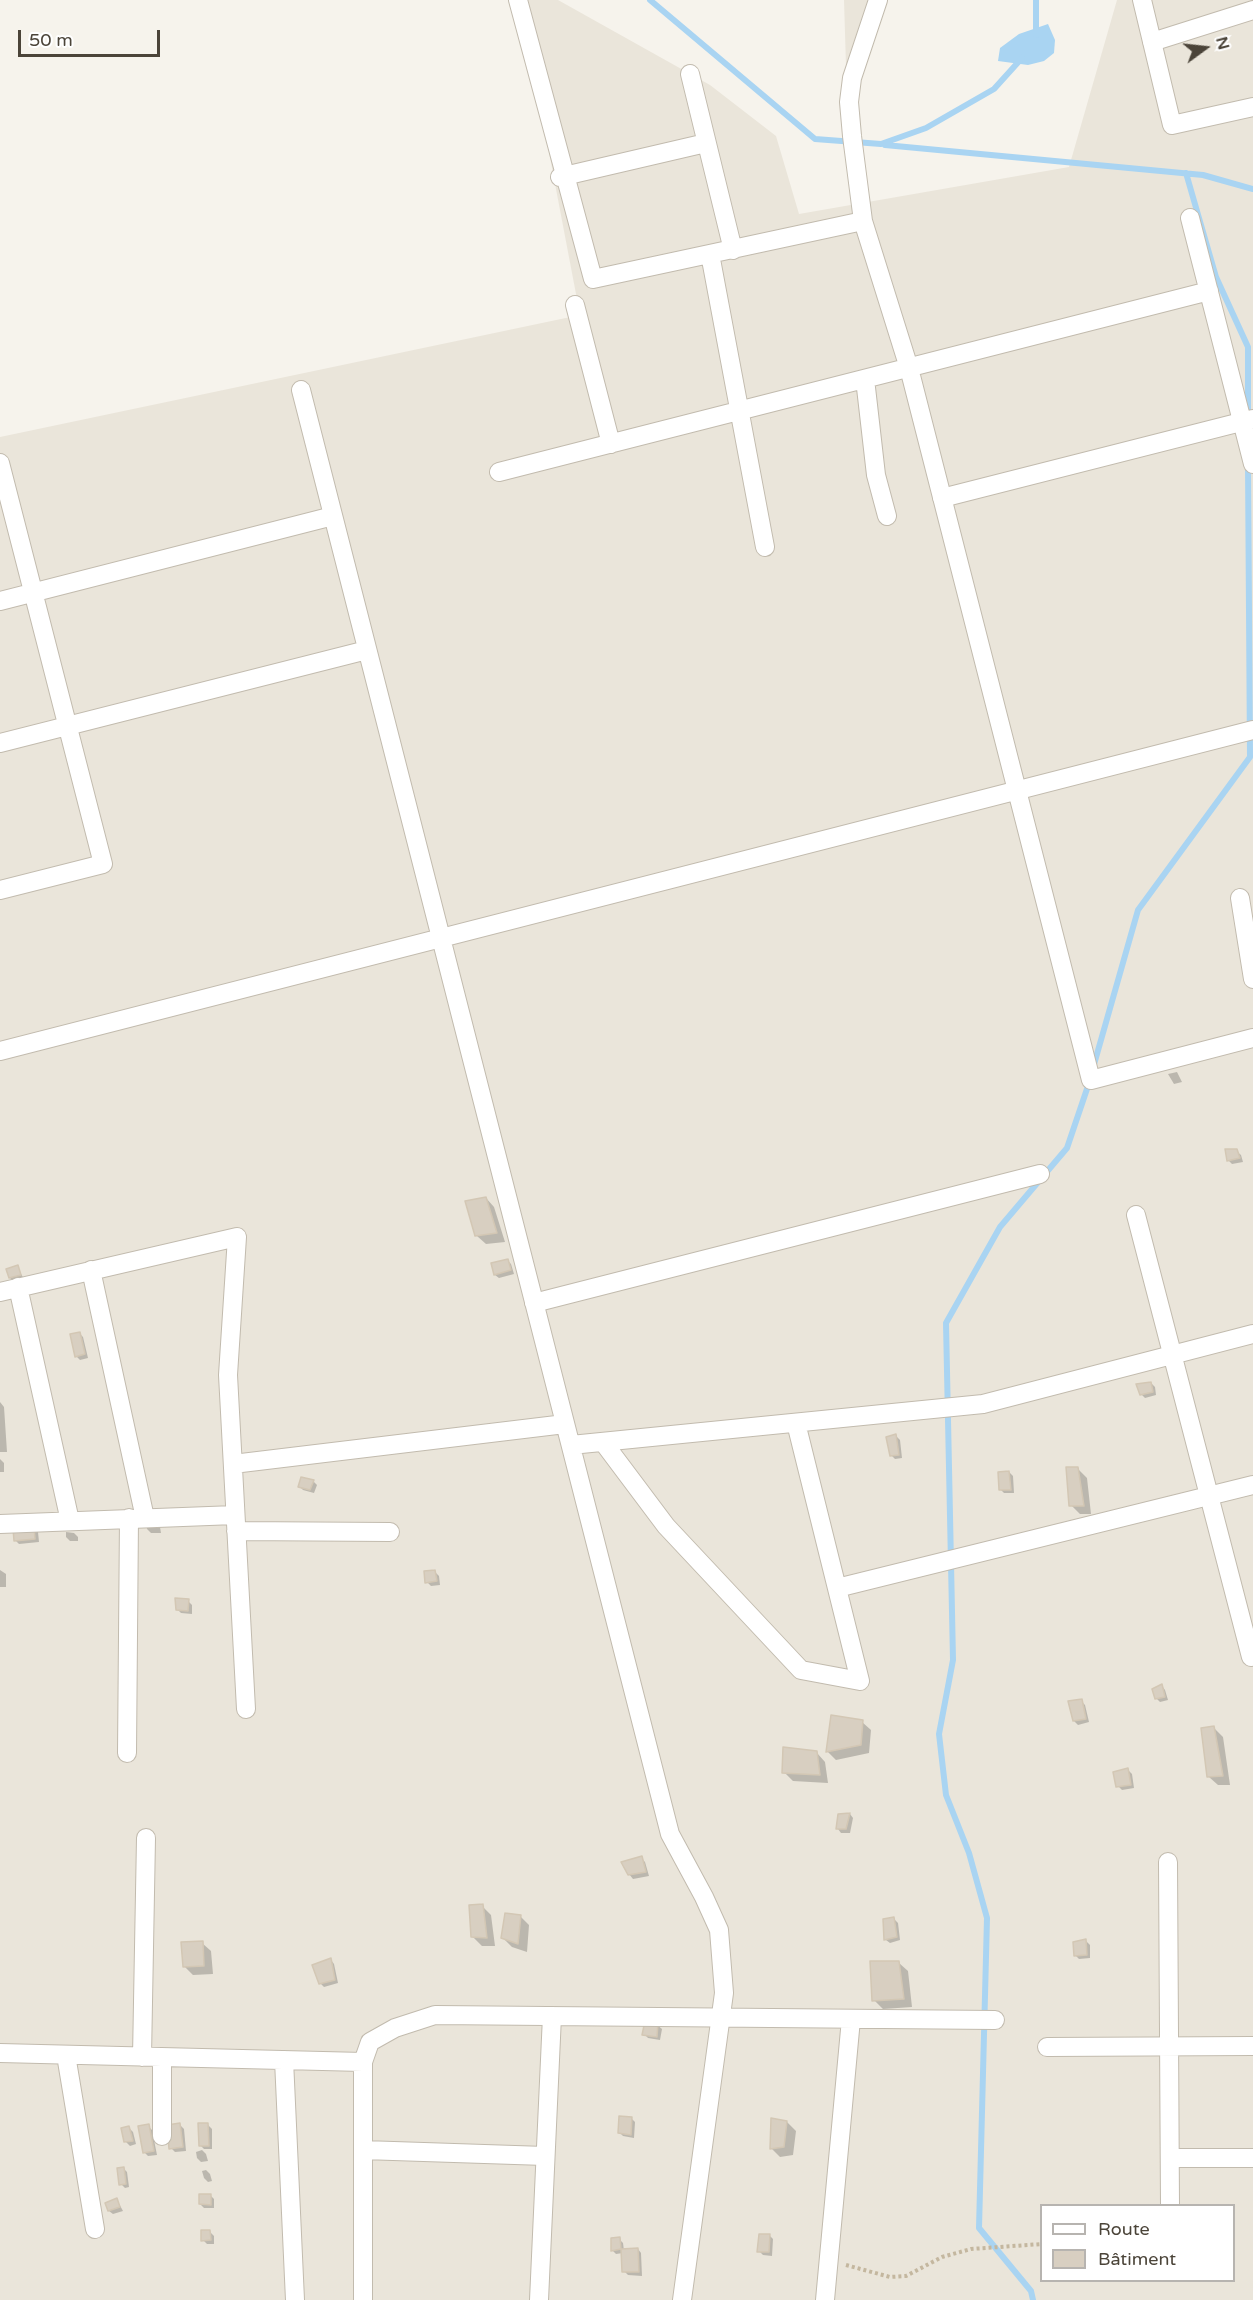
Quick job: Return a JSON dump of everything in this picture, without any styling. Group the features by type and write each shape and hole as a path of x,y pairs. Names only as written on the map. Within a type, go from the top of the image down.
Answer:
{"street":[{"path":"518,0 563,177 593,279 863,221"},
{"path":"878,0 852,78 849,102 863,221 909,368 1091,1080 1253,1038"},
{"path":"1142,0 1172,126 1253,107"},
{"path":"1152,42 1253,10"},
{"path":"690,74 733,250"},
{"path":"563,177 706,143"},
{"path":"1190,218 1209,291 1248,420 1253,464"},
{"path":"710,254 765,547"},
{"path":"499,472 1209,291"},
{"path":"575,305 611,444"},
{"path":"865,379 876,475 887,516"},
{"path":"301,390 670,1834 719,1930 724,1993 682,2300"},
{"path":"942,498 1248,420"},
{"path":"0,463 103,864 0,890"},
{"path":"0,601 333,516"},
{"path":"0,743 367,650"},
{"path":"1,1047 441,938 1253,730"},
{"path":"1240,898 1253,979"},
{"path":"534,1303 1040,1174"},
{"path":"1136,1215 1251,1658"},
{"path":"0,1292 237,1237 228,1375 246,1709"},
{"path":"91,1270 137,1518 127,1753"},
{"path":"18,1287 70,1521"},
{"path":"571,1445 983,1404 1253,1334"},
{"path":"603,1442 666,1526 801,1670 860,1681 796,1423"},
{"path":"233,1464 565,1424"},
{"path":"837,1588 1253,1485"},
{"path":"0,1524 137,1518 390,1532"},
{"path":"142,2057 146,1838"},
{"path":"1168,1862 1170,2204"},
{"path":"363,2300 363,2062 370,2042 395,2028 435,2015 995,2020"},
{"path":"538,2300 552,2016"},
{"path":"825,2300 851,2019"},
{"path":"1047,2047 1253,2046"},
{"path":"0,2053 363,2062"},
{"path":"66,2055 95,2229"},
{"path":"162,2057 162,2136"},
{"path":"284,2060 295,2300"},
{"path":"363,2150 545,2156"},
{"path":"1170,2158 1253,2158"}],"path":[{"path":"829,2256 845,2265 890,2277 906,2276 942,2257 971,2249 1040,2244"}],"shaded area":[{"path":"520,0 558,0 710,85 776,136 799,214 1069,167 1117,0 1253,0 1253,2300 0,2300 0,437 580,315"},
{"path":"844,0 869,0 846,66"}],"water":[{"path":"1048,24 1055,40 1054,53 1044,61 1028,65 998,61 1000,48 1019,34"}],"building":[{"path":"1225,1149 1237,1149 1240,1158 1227,1161"},
{"path":"486,1197 497,1233 475,1236 465,1201"},
{"path":"508,1259 511,1270 494,1275 491,1263"},
{"path":"18,1265 21,1275 9,1278 6,1269"},
{"path":"80,1332 85,1354 75,1357 70,1334"},
{"path":"1151,1382 1153,1392 1140,1395 1136,1384"},
{"path":"896,1434 899,1455 890,1456 886,1437"},
{"path":"1066,1467 1078,1467 1084,1506 1069,1506"},
{"path":"1009,1471 1011,1490 999,1490 998,1472"},
{"path":"301,1477 314,1480 310,1490 298,1487"},
{"path":"34,1527 35,1539 14,1541 13,1528"},
{"path":"435,1570 437,1581 425,1583 424,1571"},
{"path":"175,1598 189,1599 188,1611 176,1610"},
{"path":"1162,1684 1165,1697 1155,1699 1152,1689"},
{"path":"1082,1699 1086,1719 1073,1721 1068,1701"},
{"path":"831,1715 863,1720 861,1745 826,1752"},
{"path":"1214,1726 1223,1776 1207,1777 1201,1728"},
{"path":"783,1747 817,1751 820,1775 782,1773"},
{"path":"1128,1768 1131,1785 1116,1787 1113,1772"},
{"path":"850,1813 846,1829 836,1829 838,1814"},
{"path":"642,1856 646,1872 628,1875 621,1862"},
{"path":"483,1904 487,1938 471,1937 469,1905"},
{"path":"505,1913 521,1915 518,1944 501,1938"},
{"path":"894,1917 897,1937 884,1940 883,1919"},
{"path":"1086,1939 1087,1955 1074,1956 1073,1942"},
{"path":"203,1941 204,1966 183,1967 181,1942"},
{"path":"331,1958 335,1980 319,1984 312,1965"},
{"path":"870,1961 899,1961 904,1999 872,2001"},
{"path":"645,2021 658,2023 657,2037 642,2035"},
{"path":"619,2116 632,2117 631,2135 618,2133"},
{"path":"771,2118 787,2121 784,2147 770,2149"},
{"path":"180,2123 183,2147 169,2149 167,2125"},
{"path":"198,2123 208,2123 209,2146 199,2146"},
{"path":"149,2124 154,2151 143,2153 138,2126"},
{"path":"129,2126 133,2141 124,2142 121,2128"},
{"path":"124,2167 126,2184 119,2185 117,2168"},
{"path":"199,2194 211,2194 211,2205 199,2204"},
{"path":"117,2198 120,2207 108,2211 105,2203"},
{"path":"201,2230 210,2230 211,2240 201,2241"},
{"path":"759,2234 770,2234 769,2252 757,2252"},
{"path":"620,2237 621,2249 611,2251 611,2238"},
{"path":"638,2248 639,2272 622,2272 621,2249"}],"waterway":[{"path":"650,0 815,139 881,144 926,128 994,89 1022,58"},
{"path":"1036,0 1036,35"},
{"path":"885,145 1203,175 1253,189"},
{"path":"1186,173 1216,277 1248,347 1248,414"},
{"path":"1093,1068 1138,910 1250,757 1248,464"},
{"path":"1033,2300 1031,2291 979,2228 987,1918 969,1853 946,1795 939,1734 953,1660 946,1323 1000,1227 1067,1148 1090,1080"}]}
